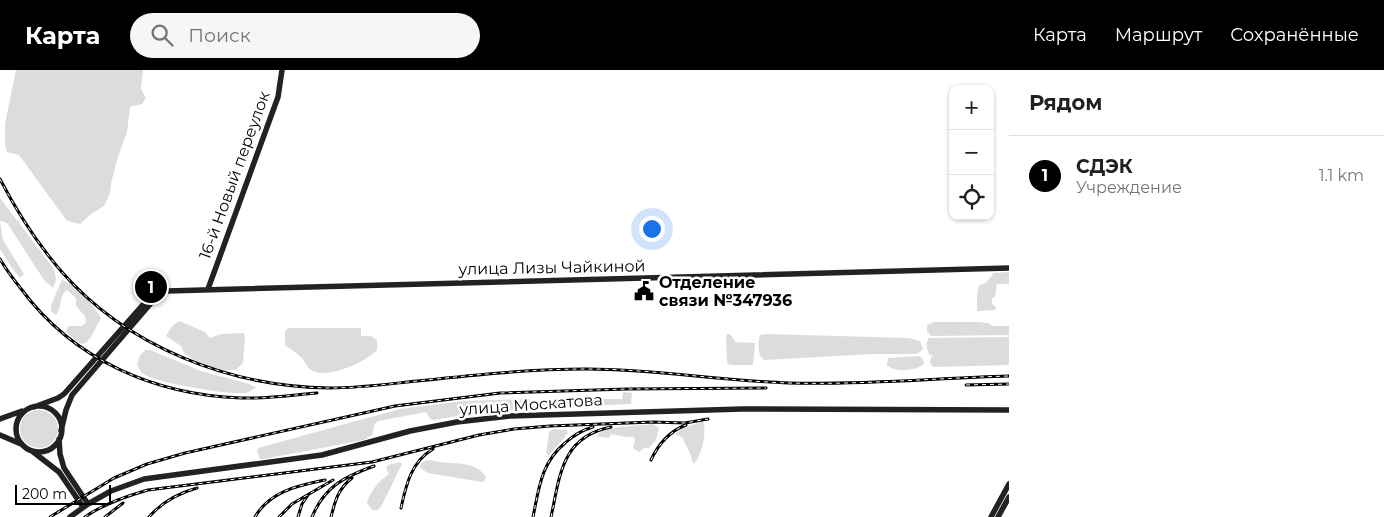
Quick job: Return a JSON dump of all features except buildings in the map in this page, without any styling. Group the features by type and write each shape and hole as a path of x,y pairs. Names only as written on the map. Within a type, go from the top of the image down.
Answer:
{"main road":[{"name":"16-й Новый переулок","path":"208,289 278,96 282,70"},
{"name":"улица Лизы Чайкиной","path":"0,419 58,398 70,388 148,298 167,291 1009,268"},
{"path":"85,506 64,468 60,454 61,431 68,405 74,394 156,295"},
{"path":"24,446 17,436 16,423 23,412 31,407 40,406 51,410 59,419 61,431"},
{"name":"улица Москатова","path":"70,517 85,506 122,486 144,478 322,455 410,432 480,418 747,409 1009,410"},
{"path":"0,434 24,446 59,472 85,506"},
{"path":"30,450 45,451 54,446 60,438"},
{"path":"991,517 1009,484"},
{"path":"998,517 1009,497"}],"shaded area":[{"path":"16,70 143,70 141,89 146,98 142,104 130,107 127,132 118,157 110,193 104,206 80,224 67,221 19,155 7,152 5,124"},
{"path":"0,198 54,269 56,280 53,288 44,280 7,223 0,221"},
{"path":"0,221 3,240 24,274 20,278 0,249"},
{"path":"1009,272 1009,284 997,284 995,297 992,298 992,304 996,307 995,310 977,311 979,285 986,283 994,273"},
{"path":"62,280 73,286 84,296 101,318 86,343 80,344 66,332 68,326 81,326 86,323 85,316 76,306 76,298 67,290 62,296 56,315 51,311 51,305"},
{"path":"179,321 205,332 210,338 221,334 244,333 243,363 235,370 218,371 194,360 185,354 181,346 166,336 172,326"},
{"path":"934,322 977,322 988,323 992,326 1009,326 1009,335 931,336 927,331 927,325"},
{"path":"289,328 361,328 361,336 371,336 377,340 377,350 364,360 346,368 318,373 311,370 301,357 285,345 285,331"},
{"path":"727,334 730,334 736,342 755,343 753,365 730,365 727,363"},
{"path":"760,335 909,338 920,341 923,349 917,354 874,354 764,360 759,352 759,342"},
{"path":"1009,337 1009,365 933,367 930,363 933,356 929,354 927,348 929,338"},
{"path":"145,350 150,350 201,371 256,387 246,393 225,392 193,388 150,377 142,373 137,364 140,355"},
{"path":"919,356 924,364 916,368 900,370 887,365 888,358"},
{"path":"623,392 632,393 631,404 540,407 543,400 551,399 622,399"},
{"path":"532,400 532,409 476,413 434,420 430,419 426,412 378,421 374,425 373,434 364,440 264,459 260,459 257,451 258,448 400,409 463,401"},
{"path":"39,410 46,411 52,416 57,422 57,436 52,442 46,447 39,448 32,447 26,442 21,436 20,429 21,422 26,416 32,411"},
{"path":"701,422 704,423 704,439 694,464 683,438 675,434 683,428"},
{"path":"653,424 659,428 656,440 649,448 644,448 639,452 633,448 634,437 611,434 609,438 596,436 600,432 615,428"},
{"path":"553,429 567,430 568,433 549,456 546,453 549,432"},
{"path":"427,460 471,466 477,468 486,477 482,482 428,473 420,468 421,463"},
{"path":"400,462 402,464 383,503 378,510 372,510 367,503 370,494 378,483 389,474 386,468 388,465"}],"railway":[{"path":"0,179 28,227 52,260 87,298 117,321 149,341 183,358 218,371 255,380 292,386 341,388 502,373 587,369 638,371 789,383 872,382 1009,376"},
{"path":"0,259 13,279 43,315 66,336 91,354 119,369 148,381 178,390 209,395 250,398 317,393"},
{"path":"966,385 1009,384"},
{"path":"50,517 114,478 147,464 185,453 395,406 500,393 627,389 766,388"},
{"path":"85,517 107,504 148,490 372,462 479,435 514,429 653,422 685,423 708,419"},
{"path":"651,460 665,439 686,425"},
{"path":"533,517 542,477 551,459 565,443 582,431 593,427"},
{"path":"551,517 561,473 572,449 594,432 611,427"},
{"path":"401,508 415,467 419,460 433,449"},
{"path":"312,517 317,506 329,490 353,474 374,466"},
{"path":"331,517 340,491 352,478"},
{"path":"255,517 261,508 276,495 295,487 325,480"},
{"path":"279,517 292,504 333,480"},
{"path":"149,517 171,499 197,488"},
{"path":"298,517 302,504 308,495"},
{"path":"105,517 123,503"}],"place":[{"name":"СДЭК","path":"151,287"},
{"name":"Отделение связи №347936","path":"644,291"}]}
